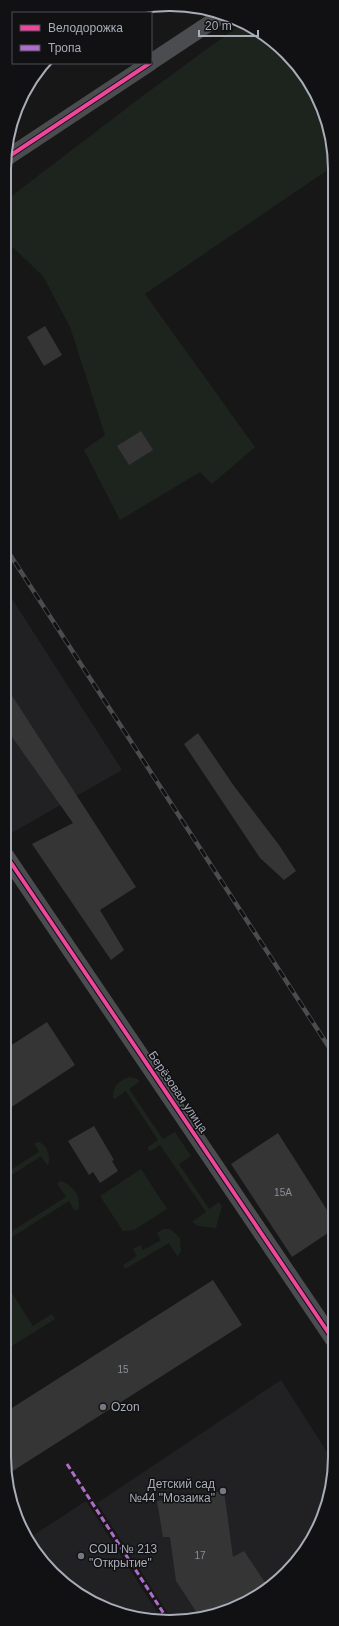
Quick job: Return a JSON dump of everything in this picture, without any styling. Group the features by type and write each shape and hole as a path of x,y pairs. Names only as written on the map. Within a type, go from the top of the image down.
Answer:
{"street":[{"path":"152,62 217,18"},
{"path":"12,150 148,64"},
{"name":"Берёзовая улица","path":"11,863 328,1332"}],"shaded area":[{"path":"238,26 258,38 282,57 307,90 323,128 327,149 328,170 145,294 255,447 212,484 200,472 120,520 84,450 105,435 70,327 43,276 11,246 11,196 140,98"},
{"path":"11,597 122,770 11,833"},
{"path":"130,1077 138,1079 139,1082 129,1089 163,1139 175,1132 191,1156 179,1164 209,1209 219,1202 222,1206 216,1228 198,1226 192,1222 206,1212 160,1145 151,1151 148,1150 148,1147 158,1140 126,1091 114,1099 113,1093 116,1086 120,1081"},
{"path":"39,1142 44,1146 49,1156 49,1163 47,1165 41,1156 11,1175 11,1170 39,1152 34,1143"},
{"path":"141,1169 167,1209 134,1230 123,1231 100,1196"},
{"path":"61,1181 69,1185 75,1191 79,1208 75,1211 69,1201 11,1238 11,1232 66,1197 57,1183"},
{"path":"163,1229 170,1229 180,1238 181,1252 177,1256 169,1243 125,1269 123,1265 137,1256 133,1249 140,1245 143,1250 161,1240 157,1233"},
{"path":"11,1292 33,1326 52,1314 55,1319 11,1347"},
{"name":"Детский сад №44 \"Мозаика\"","path":"281,1380 328,1454 327,1477 323,1498 312,1527 301,1545 282,1569 258,1588 240,1599 211,1610 190,1614 169,1615 97,1503"},
{"name":"СОШ № 213 \"Открытие\"","path":"86,1501 159,1615 128,1610 90,1594 57,1569 32,1536"}],"building":[{"path":"45,326 62,355 44,366 27,337"},
{"path":"141,431 153,450 129,465 117,446"},
{"path":"11,694 136,887 100,910 124,950 111,960 32,844 73,823 11,735"},
{"path":"198,733 234,786 279,845 296,871 284,880 260,858 184,744"},
{"path":"47,1022 75,1065 11,1107 11,1045"},
{"path":"94,1126 114,1160 112,1161 118,1171 100,1183 93,1172 89,1175 68,1141"},
{"path":"278,1133 328,1212 328,1233 292,1257 231,1164"},
{"path":"213,1280 242,1325 11,1472 11,1409"},
{"path":"224,1491 233,1557 244,1551 265,1583 240,1599 211,1610 197,1613 176,1581 170,1537 163,1537 157,1501"}],"railway":[{"path":"11,556 328,1046"}],"marked path":[{"path":"67,1464 165,1615"}],"cycle path":[{"path":"11,155 148,64"},
{"path":"11,863 328,1332"}],"place":[{"name":"Ozon","path":"103,1407"},
{"name":"Детский сад №44 \"Мозаика\"","path":"223,1491"},
{"name":"СОШ № 213 \"Открытие\"","path":"81,1556"}]}
